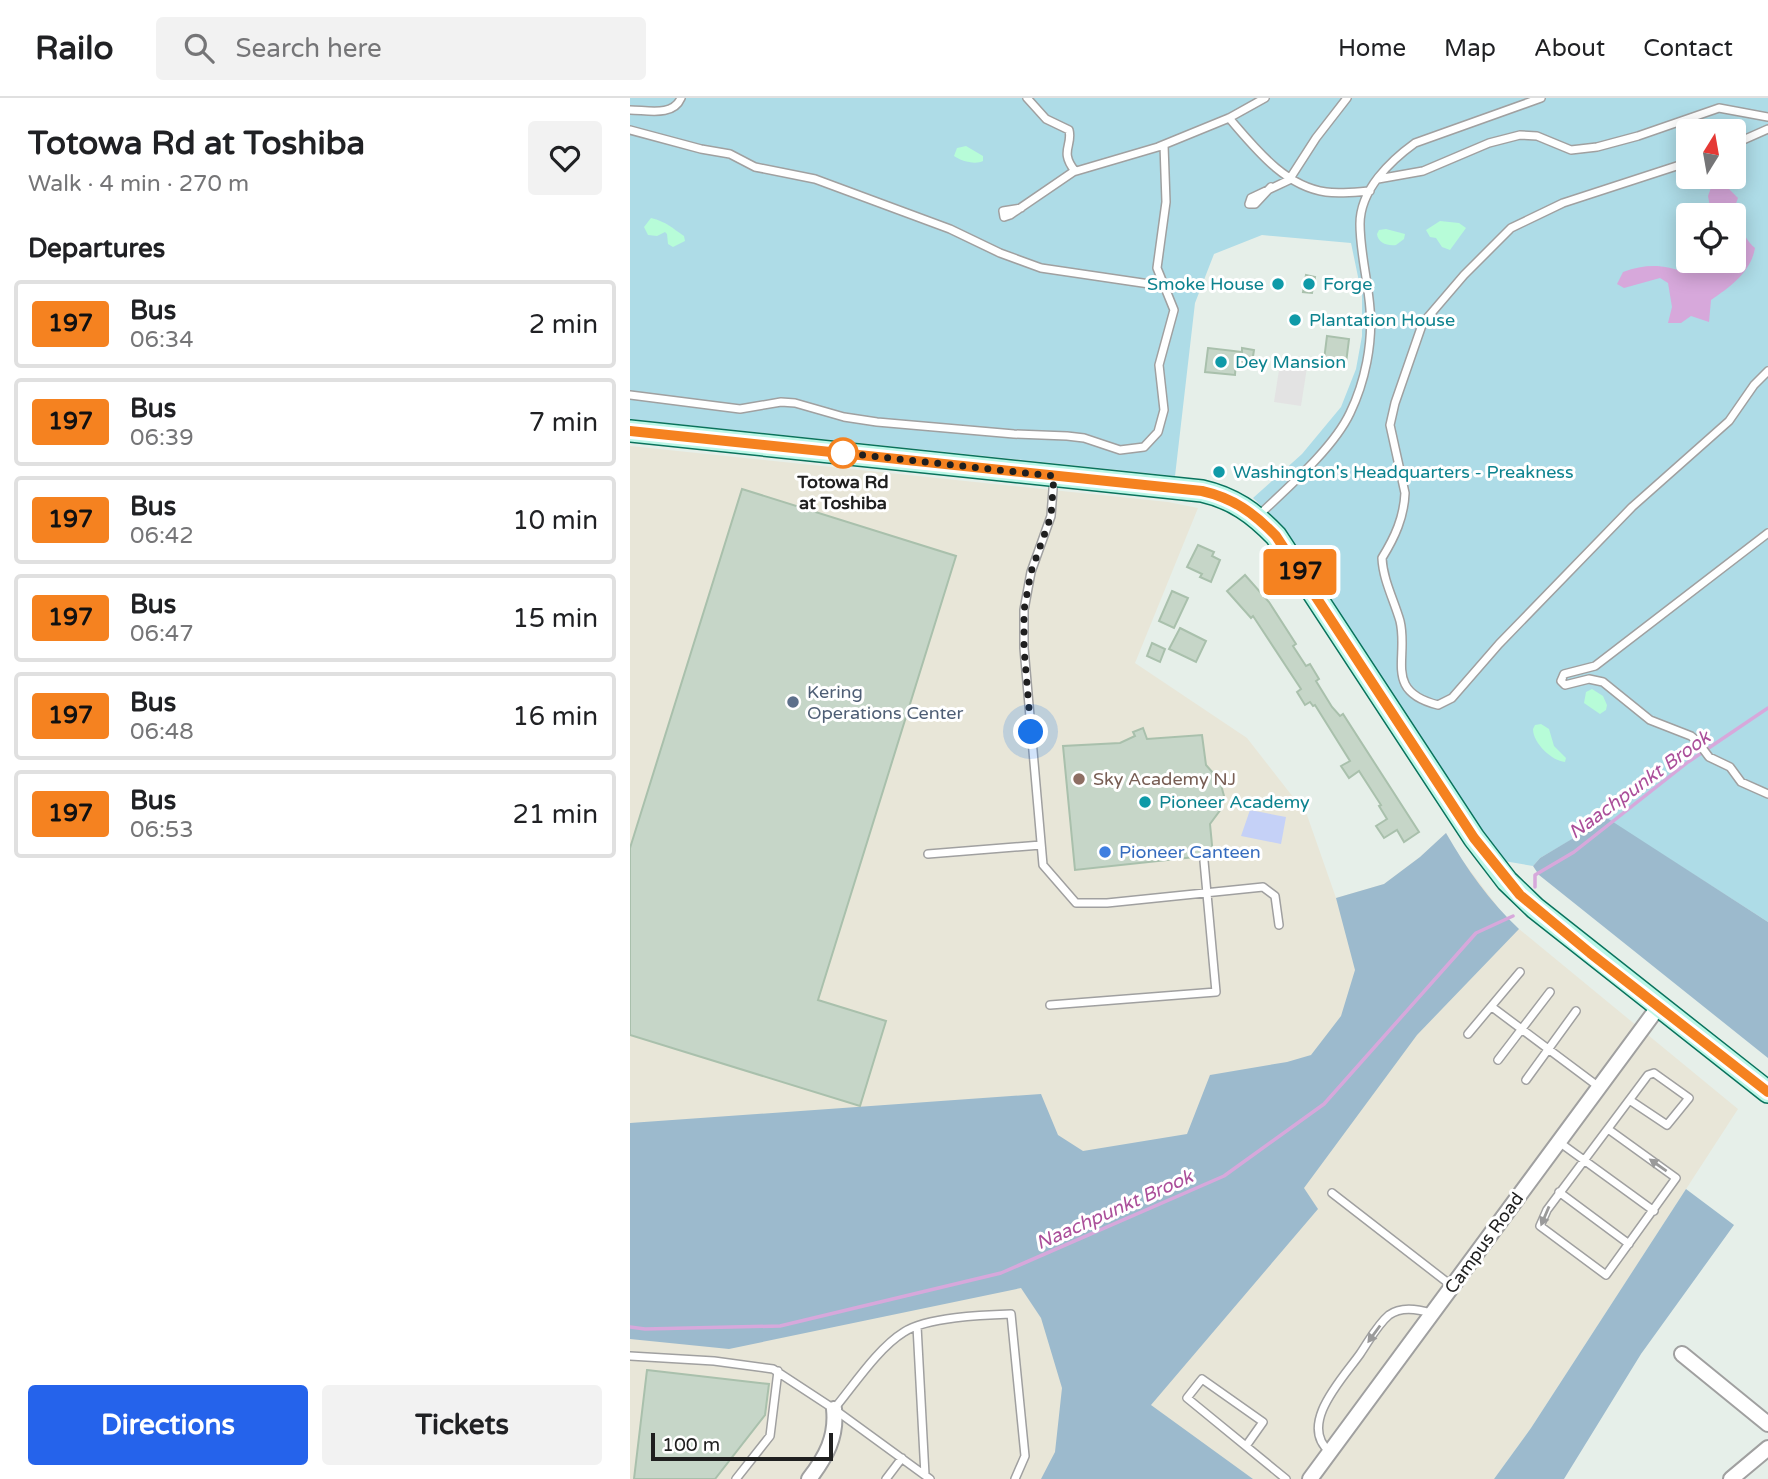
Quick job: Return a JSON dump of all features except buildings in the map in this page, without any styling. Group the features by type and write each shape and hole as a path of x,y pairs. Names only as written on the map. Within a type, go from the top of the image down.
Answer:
{"main road":[{"path":"633,434 1202,491 1231,500 1257,517 1276,536 1474,838 1507,881 1590,953 1768,1092"}],"street":[{"name":"Campus Road","path":"1310,1479 1659,1006"},
{"path":"1682,1354 1768,1424"},
{"path":"809,1479 830,1446 835,1423 834,1409"},
{"path":"1731,1479 1768,1448"}],"lane":[{"path":"630,110 671,110 679,104 681,98"},
{"path":"1027,98 1046,119 1069,130 1071,137 1066,150 1070,165 1075,171"},
{"path":"1021,208 1075,171 1164,145 1229,118 1265,98"},
{"path":"1271,187 1290,177 1347,98"},
{"path":"1257,517 1327,446 1350,414 1363,376 1371,334 1360,222 1370,191 1378,179 1400,154 1415,143 1541,98"},
{"path":"1378,179 1423,171 1489,143 1520,135 1537,136 1571,150 1597,147 1651,132 1719,108 1768,117"},
{"path":"1229,118 1255,149 1304,186 1328,192 1370,191"},
{"path":"1746,139 1768,129"},
{"path":"630,130 730,154 755,167 815,179 950,229 1000,253 1041,268 1164,286"},
{"path":"630,395 740,409 781,402 795,403 877,422 1067,436 1084,438 1120,450 1136,449 1149,443 1158,432 1164,410 1159,365 1174,310 1157,268 1166,202 1164,145"},
{"path":"1676,166 1563,203 1511,228 1464,275 1422,325 1395,402 1390,425 1405,504 1394,538 1382,558 1401,625 1400,670 1410,690 1420,698 1438,705 1452,698 1499,644 1632,507 1729,421 1754,385 1768,371"},
{"path":"1054,476 1051,516 1031,572 1024,610 1024,648 1043,865 1076,903 1107,903 1263,887 1275,896 1279,925"},
{"path":"1768,533 1595,666 1569,672 1561,677 1561,683 1565,685 1589,679 1603,682 1650,720 1682,731 1700,744 1707,755 1730,767 1746,785 1768,794"},
{"path":"928,854 1041,845"},
{"path":"1049,1005 1216,992 1204,861"},
{"path":"1468,1034 1520,972"},
{"path":"1499,1060 1550,992"},
{"path":"1492,1007 1599,1087"},
{"path":"1526,1080 1576,1011"},
{"path":"1608,1129 1676,1178 1606,1275 1540,1226 1546,1210 1583,1159 1631,1101 1648,1075 1654,1073 1689,1098 1667,1125 1631,1101"},
{"path":"1558,1142 1654,1211"},
{"path":"1559,1192 1629,1244"},
{"path":"1332,1193 1452,1286"},
{"path":"1330,1452 1319,1439 1323,1407 1379,1326 1391,1314 1404,1310 1417,1309 1432,1314"},
{"path":"834,1409 886,1348 905,1331 917,1326 969,1316 1011,1314 1025,1456 1015,1479"},
{"path":"917,1326 928,1477"},
{"path":"630,1356 714,1361 774,1369 928,1477"},
{"path":"736,1479 770,1436 778,1371"},
{"path":"1246,1446 1263,1422 1202,1379 1187,1398 1286,1479"},
{"path":"886,1479 902,1458"}],"shaded area":[{"path":"630,98 1768,98 1768,922 1607,819 1540,858 1533,866 1504,861 1283,527 1253,498 1302,454 1341,407 1356,369 1362,336 1362,296 1351,243 1262,235 1214,254 1195,303 1175,476 630,419"},
{"path":"1710,189 1729,189 1738,198 1736,203 1709,203"},
{"path":"1746,237 1755,248 1746,269"},
{"path":"1654,266 1676,270 1676,273 1743,273 1711,300 1709,322 1691,316 1681,323 1668,323 1672,307 1668,283 1660,278 1624,288 1617,284 1623,272"},
{"path":"1281,357 1308,361 1301,406 1274,402"},
{"path":"630,446 1168,502 1198,508 1135,663 1247,738 1307,815 1336,898 1384,884 1446,833 1460,857 1504,915 1738,1109 1531,1428 1494,1479 630,1479"},
{"path":"1250,810 1286,817 1281,844 1241,836"},
{"path":"1607,818 1768,922 1768,1058 1539,875 1533,866 1540,858"},
{"path":"1446,833 1479,884 1519,929 1417,1035 1304,1188 1318,1209 1151,1405 1253,1479 1041,1479 1055,1452 1062,1388 1041,1318 1021,1288 729,1349 630,1339 630,1123 1041,1094 1058,1135 1083,1151 1187,1134 1210,1075 1287,1062 1311,1055 1341,1016 1355,970 1336,898 1384,884"},
{"path":"1686,1189 1734,1225 1641,1354 1564,1479 1494,1479 1531,1428"}],"sand":[{"path":"966,146 983,156 983,161 968,162 954,156 957,148"},
{"path":"651,218 673,228 684,236 685,241 673,247 668,244 665,232 657,236 648,235 644,227"},
{"path":"1440,221 1459,223 1466,228 1450,250 1442,247 1436,238 1430,237 1426,230"},
{"path":"1379,230 1405,234 1404,239 1396,245 1384,243 1379,240 1377,234"},
{"path":"1592,689 1603,696 1607,705 1606,710 1600,714 1584,703 1586,692"},
{"path":"1541,724 1549,729 1554,746 1566,758 1565,762 1549,755 1536,740 1533,729 1535,725"}],"waterway":[{"name":"Naachpunkt Brook","path":"1535,887 1535,875 1574,852 1688,762 1768,708"},
{"name":"Naachpunkt Brook","path":"630,1327 780,1326 1001,1273 1224,1176 1324,1104 1476,933 1513,916"}],"bus line":[{"name":"197","path":"630,431 1202,491 1231,500 1257,517 1276,536 1474,838 1507,881 1590,953 1768,1092"}],"place":[{"name":"Smoke House","path":"1278,284"},
{"name":"Forge","path":"1309,284"},
{"name":"Plantation House","path":"1295,320"},
{"name":"Dey Mansion","path":"1221,362"},
{"name":"Totowa Rd at Toshiba","path":"843,453"},
{"name":"Washington's Headquarters - Preakness","path":"1219,472"},
{"name":"Kering Operations Center","path":"793,702"},
{"name":"Sky Academy NJ","path":"1079,779"},
{"name":"Pioneer Academy","path":"1145,802"},
{"name":"Pioneer Canteen","path":"1105,852"}],"route":[{"path":"843,453 834,452 1054,476 1051,516 1031,572 1024,610 1024,648 1031,732"}]}
